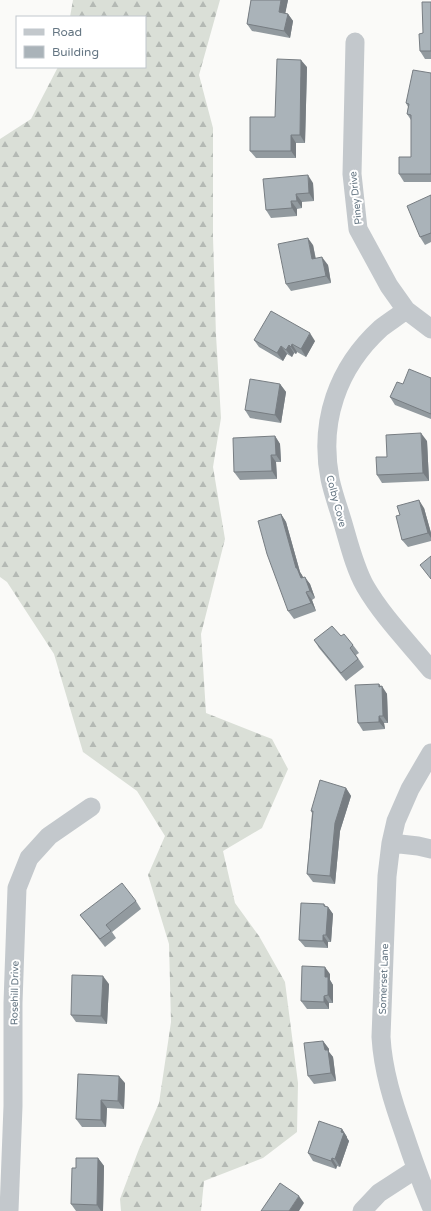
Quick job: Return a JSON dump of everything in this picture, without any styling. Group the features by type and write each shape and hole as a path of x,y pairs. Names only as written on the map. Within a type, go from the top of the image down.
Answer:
{"street":[{"name":"Piney Drive","path":"355,42 352,174 358,229 389,286 406,310 431,329"},
{"name":"Colby Cove","path":"406,310 381,328 365,346 343,376 333,399 328,442 328,462 330,481 356,567 378,606 431,670"},
{"name":"Somerset Lane","path":"431,753 410,788 396,821 391,843 387,876 381,1037 382,1052 391,1098 416,1169 431,1206"},
{"name":"Rosehill Drive","path":"9,1211 13,1106 13,1003 8,886 29,858 49,836 91,807"},
{"path":"391,843 431,849"},
{"path":"362,1211 379,1194 416,1169"}],"green space":[{"path":"73,0 220,0 199,75 213,128 213,237 216,335 221,418 213,467 225,539 201,634 206,713 272,739 288,769 262,828 223,851 235,903 259,936 285,982 298,1083 297,1132 263,1158 204,1181 201,1211 121,1211 120,1199 139,1149 159,1103 171,1022 169,944 148,875 165,836 137,791 83,752 54,654 7,582 0,577 0,139 31,119 57,68 146,68 146,16 70,16"}],"building":[{"path":"251,0 281,0 279,12 288,14 284,31 247,24"},
{"path":"422,2 431,2 431,51 420,51 419,34 423,33"},
{"path":"277,59 301,60 300,135 291,135 291,151 250,151 250,117 275,117"},
{"path":"413,70 431,73 431,174 399,174 399,157 411,157 411,115 407,114 409,104 406,103"},
{"path":"308,175 309,193 296,194 297,201 291,201 292,208 266,210 263,179"},
{"path":"431,195 431,233 420,237 407,206"},
{"path":"308,238 312,259 322,257 326,276 286,284 278,244"},
{"path":"271,311 310,333 301,349 292,344 291,347 289,345 286,350 281,346 277,353 254,340"},
{"path":"409,369 431,378 431,414 390,397 397,382 403,384"},
{"path":"250,379 280,384 275,415 245,410"},
{"path":"421,433 423,473 377,475 376,457 387,457 386,435"},
{"path":"275,436 276,455 271,455 272,471 234,472 233,438"},
{"path":"419,500 428,533 402,540 396,516 400,515 397,506"},
{"path":"281,514 296,568 301,578 305,577 310,591 306,592 311,603 288,611 267,554 258,521"},
{"path":"431,556 431,579 420,565"},
{"path":"332,626 341,636 344,634 353,645 350,648 358,659 341,673 314,640"},
{"path":"379,684 379,687 382,686 383,716 379,716 379,722 358,723 355,685"},
{"path":"320,780 346,788 335,823 330,876 307,874 313,811 311,811"},
{"path":"122,883 136,901 106,925 111,931 100,939 80,915"},
{"path":"301,903 324,904 324,906 328,907 326,935 323,935 323,941 299,940"},
{"path":"302,966 325,967 325,977 328,977 328,995 324,996 324,1002 301,1001"},
{"path":"72,975 103,976 101,1016 71,1015"},
{"path":"323,1041 325,1050 328,1050 331,1073 308,1076 304,1043"},
{"path":"78,1074 119,1076 118,1101 101,1100 101,1120 76,1119"},
{"path":"319,1121 342,1129 341,1132 344,1133 335,1159 332,1158 331,1161 308,1153"},
{"path":"76,1158 98,1158 97,1205 71,1204 72,1168 76,1168"},
{"path":"280,1183 299,1196 289,1211 261,1211"}]}
